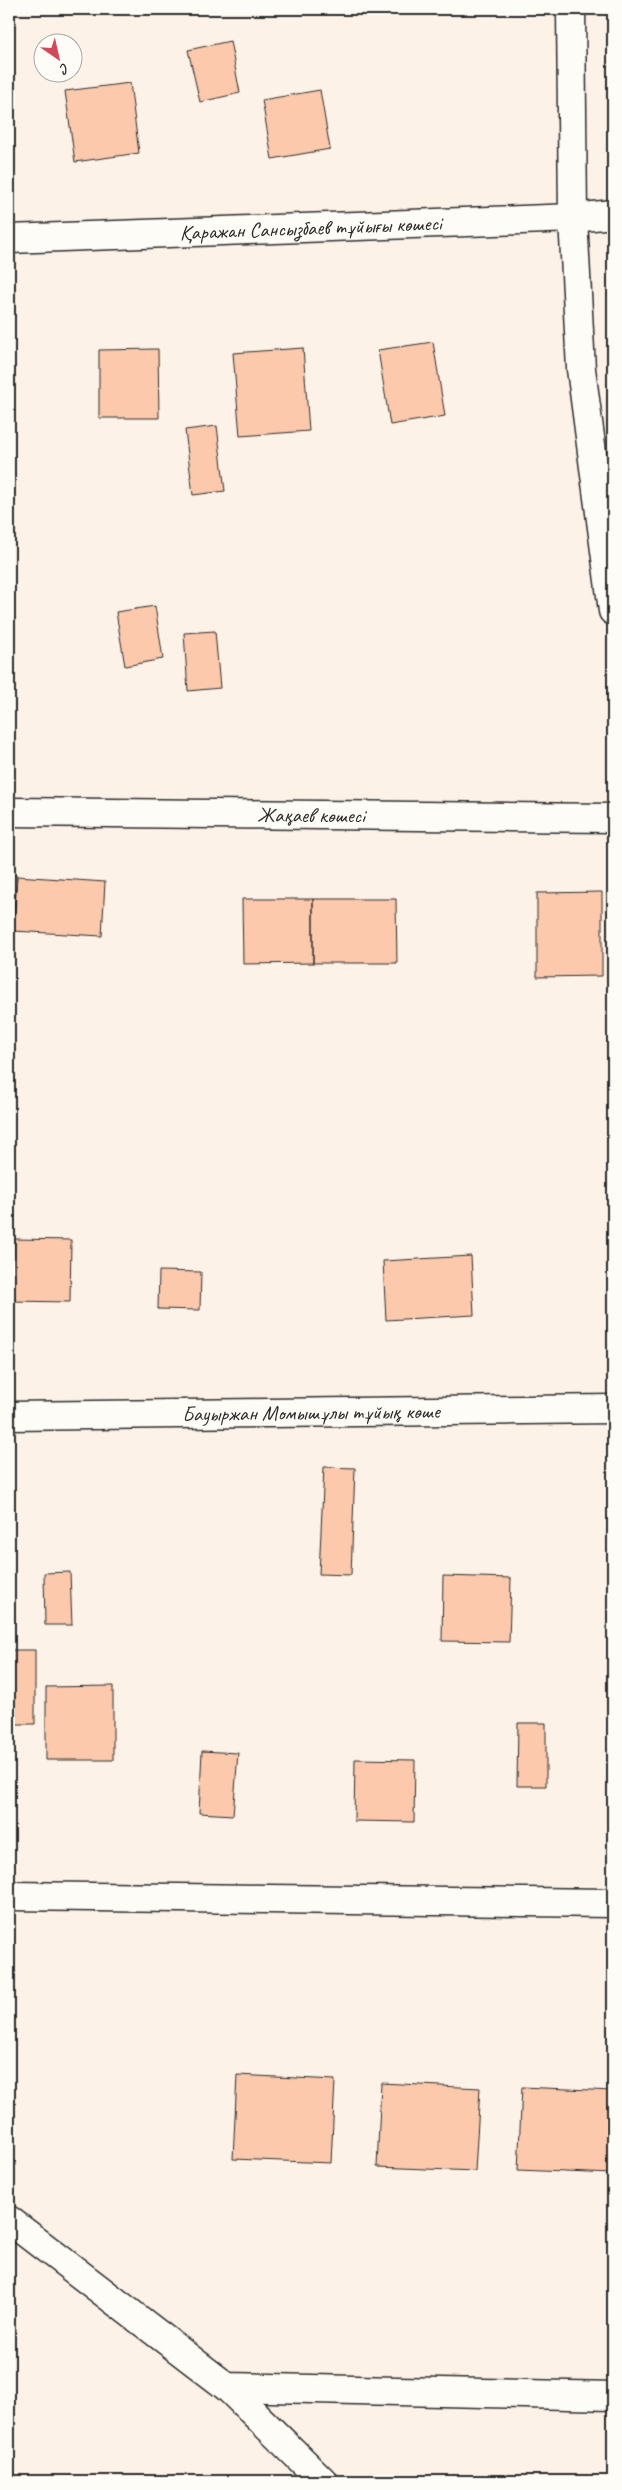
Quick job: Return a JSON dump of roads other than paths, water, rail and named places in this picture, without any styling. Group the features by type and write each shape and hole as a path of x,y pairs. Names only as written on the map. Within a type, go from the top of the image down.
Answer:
{"street":[{"path":"571,9 573,218 581,370 613,610"},
{"name":"Қаражан Сансызбаев тұйығы көшесі","path":"9,239 573,218 613,214"},
{"name":"Жақаев көшесі","path":"9,812 613,818"},
{"name":"Бауыржан Момышұлы тұйық көше","path":"9,1416 613,1409"},
{"path":"9,1896 613,1903"},
{"path":"9,2220 228,2387 323,2481"},
{"path":"228,2387 613,2396"}]}
